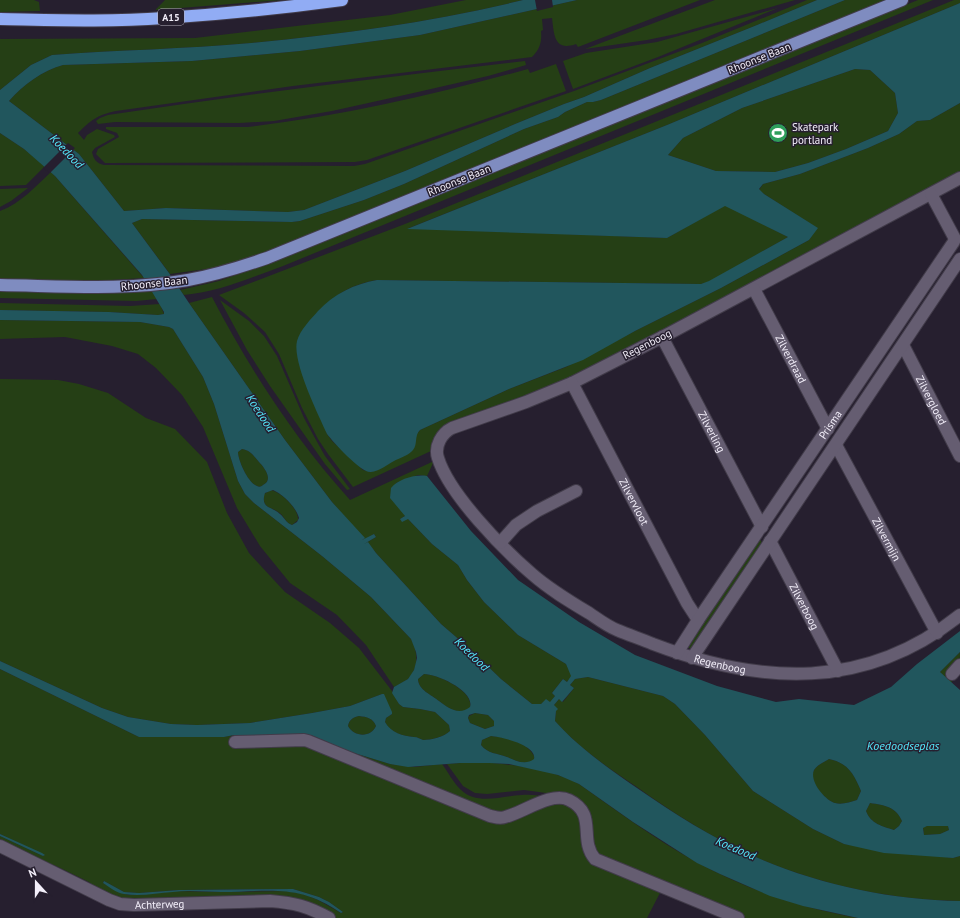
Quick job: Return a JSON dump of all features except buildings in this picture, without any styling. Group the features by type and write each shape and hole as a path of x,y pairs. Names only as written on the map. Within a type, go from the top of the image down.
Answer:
{"highway":[{"name":"A15","path":"0,18 78,21 163,18 266,10 342,0"}],"main road":[{"name":"Rhoonse Baan","path":"0,285 80,287 137,285 186,280 212,275 267,258 902,0"}],"street":[{"name":"Regenboog","path":"960,178 662,337 572,382 526,402 452,428 443,435 439,442 438,457 458,494 477,518 532,574 559,595 616,630 692,658 732,668 768,673 816,674 838,671 885,658 916,645 937,633 960,616"},
{"name":"Prisma","path":"677,653 955,239 931,194"},
{"name":"Prisma","path":"692,658 960,259"},
{"name":"Zilverdraad","path":"754,288 828,429"},
{"name":"Zilverling","path":"662,337 762,527"},
{"name":"Zilvergloed","path":"903,345 960,456"},
{"name":"Zilvervloot","path":"572,382 687,603 698,620"},
{"name":"Zilvermijn","path":"836,445 937,633"},
{"path":"500,543 516,525 537,511 576,490"},
{"name":"Zilverboog","path":"770,541 838,671"},
{"path":"236,742 308,741 498,818 505,817 540,803 561,797 566,798 574,802 584,812 587,823 589,849 595,859 738,918"},
{"name":"Achterweg","path":"0,846 120,904 134,905 270,901 288,902 302,905 329,918"}],"shaded area":[{"path":"0,0 34,0 39,2 40,11 0,12"},
{"path":"165,0 283,0 155,10"},
{"path":"466,0 523,0 422,21 319,36 226,45 52,55 31,65 0,90 0,39 195,38 390,15"},
{"path":"577,0 700,0 578,47 576,44 563,46 559,44 556,40 552,18 542,19 543,30 541,31 540,45 532,57 293,86 116,111 104,114 95,119 78,133 84,140 87,135 97,129 114,135 115,137 95,148 92,152 96,161 104,165 354,166 365,164 574,91 702,43 807,0 817,0 650,68 584,97 515,124 405,171 304,210 288,212 166,208 124,211 79,154 9,101 34,79 63,65 192,61 300,51 420,35"},
{"path":"715,0 795,0 676,34 647,40 585,49"},
{"path":"845,0 887,0 266,253 221,267 170,274 132,223 142,219 300,221 364,200 404,184 524,129 558,117 565,112 587,102 601,100"},
{"path":"918,0 933,0 283,266 210,291 184,295 180,290 219,281 279,260"},
{"path":"954,0 960,0 960,3 667,125 409,228 667,238 725,205 788,237 709,282 701,284 377,280 365,282 345,291 327,303 304,329 327,434 332,441 363,470 371,472 416,440 416,435 420,430 509,389 566,367 721,288 809,240 817,228 759,190 763,184 800,174 868,148 899,134 917,121 930,120 960,103 960,171 626,351 580,374 536,393 465,419 431,451 353,487 318,439 302,408 279,354 265,332 244,313 219,295 405,224"},
{"path":"778,8 658,57 573,89 563,61 586,53 657,42"},
{"path":"525,61 526,65 488,76 332,111 274,121 239,123 115,122 98,124 96,121 108,115 212,100"},
{"path":"556,64 566,91 367,160 355,162 105,163 96,154 98,149 119,137 117,133 106,129 106,127 248,127 284,122 319,117 389,103 528,69 530,73"},
{"path":"855,69 870,70 895,93 898,113 888,131 808,163 775,172 716,171 668,155 683,138 742,108"},
{"path":"0,133 24,149 45,166 26,185 0,186"},
{"path":"51,172 144,278 94,281 0,279 0,211 15,204"},
{"path":"28,188 11,201 0,207 0,189"},
{"path":"0,291 90,293 152,291 157,299 136,301 0,298"},
{"path":"212,297 242,351 275,403 311,453 350,500 434,461 427,476 418,475 396,483 405,516 400,519 408,519 432,544 458,565 467,580 484,602 518,635 566,664 572,676 567,682 563,679 552,693 555,696 550,703 546,700 541,704 532,704 501,679 441,624 368,543 364,544 376,537 374,534 362,541 364,539 332,502 285,440 189,303"},
{"path":"220,300 249,321 264,336 277,356 304,418 316,440 325,456 350,489 347,490 325,464 270,386 247,350"},
{"path":"0,303 130,306 160,304 164,314 0,310"},
{"path":"0,320 140,322 173,329 203,377 214,404 238,481 245,494 254,503 322,556 371,597 411,639 416,654 416,665 412,675 394,687 366,645 337,615 290,583 260,546 237,508 203,427 182,395 156,368 138,354 112,346 65,337 0,339"},
{"path":"0,379 58,380 79,384 108,393 146,418 175,429 207,462 227,513 249,553 285,592 330,623 359,648 392,691 399,704 403,707 435,712 449,725 450,731 437,738 423,740 417,737 401,735 393,731 385,722 386,718 392,714 382,694 350,706 250,723 197,725 171,724 128,717 102,708 0,661"},
{"path":"242,449 252,454 265,470 268,480 262,486 260,487 250,481 244,471 238,452"},
{"path":"271,490 284,497 296,511 298,520 292,525 287,522 281,514 266,505 264,494"},
{"path":"759,537 763,545 693,649 685,647"},
{"path":"960,652 958,668 951,683 940,672"},
{"path":"0,669 139,737 311,735 351,752 390,764 415,767 442,764 460,789 466,794 481,799 525,795 549,797 508,814 493,815 308,738 235,740 236,744 310,744 499,820 510,818 552,801 567,802 575,806 580,812 583,820 588,853 592,860 644,882 649,887 662,889 647,918 336,918 304,904 289,900 270,898 126,902 101,893 89,882 54,865 39,862 0,843 0,836 43,856 44,855 0,834","holes":["104,881 124,892 139,893 179,890 293,889 319,897 343,912 341,913 318,900 301,893 289,891 174,891 129,895 103,883"]},
{"path":"424,674 446,680 461,690 470,702 470,708 462,711 454,710 426,692 420,686 418,679"},
{"path":"588,677 663,696 675,704 705,735 753,791 813,829 844,844 953,858 960,856 960,901 934,900 880,894 827,882 775,865 751,855 692,824 604,765 573,740 555,721 556,711 554,705 559,699 563,702 574,688 570,685 575,679"},
{"path":"475,713 488,715 494,721 494,726 485,729 470,723 468,718 469,716"},
{"path":"359,716 367,717 373,721 376,726 374,730 370,733 362,735 351,730 348,726 350,720"},
{"path":"491,736 509,739 521,744 531,751 534,756 534,760 531,762 520,762 487,750 481,745 482,740"},
{"path":"829,759 846,766 853,774 861,791 857,800 838,804 831,801 818,790 813,779 814,770"},
{"path":"475,762 528,768 555,774 568,779 579,784 667,845 717,873 776,897 816,909 858,918 744,918 595,856 588,818 561,795 524,790 487,794 475,793 463,786 447,764"},
{"path":"870,803 885,806 897,813 902,821 899,826 894,830 874,822 866,811"},
{"path":"948,826 949,830 940,834 924,835 923,827"}],"water":[{"path":"523,0 577,0 420,35 300,51 192,61 63,65 34,79 9,101 79,154 124,211 166,208 288,212 304,210 405,171 515,124 584,97 650,68 817,0 845,0 601,100 587,102 565,112 558,117 524,129 404,184 364,200 300,221 142,219 132,223 169,273 285,440 332,502 365,538 362,540 374,534 376,537 364,544 368,542 376,553 441,624 501,679 532,704 541,704 546,699 550,702 555,696 552,693 563,679 567,682 571,676 566,664 518,635 484,602 467,580 458,565 432,544 408,519 402,522 400,519 405,516 390,498 391,488 398,482 413,477 427,476 471,531 518,580 579,622 635,655 717,686 776,702 799,699 854,705 891,687 917,664 960,631 960,652 940,672 960,690 960,856 953,858 884,853 844,844 813,829 753,791 705,735 675,704 663,696 588,677 575,679 570,685 574,688 562,702 559,699 554,705 558,709 556,711 555,721 573,740 594,757 664,806 721,840 751,855 776,865 827,882 880,894 934,900 960,901 960,918 858,918 803,906 770,896 697,863 633,822 579,784 558,775 509,764 460,763 408,767 390,764 351,752 311,735 139,737 0,669 0,661 102,708 128,717 171,724 197,725 250,723 350,706 384,694 392,712 392,714 386,718 385,722 394,731 402,735 417,737 423,740 437,738 450,731 449,725 435,712 403,707 399,704 392,693 394,687 408,679 414,670 417,658 411,639 371,597 322,556 254,503 245,494 238,481 214,404 203,377 173,329 140,322 0,320 0,310 109,312 158,315 164,314 164,312 142,275 55,176 24,149 0,133 0,90 31,65 52,55 251,43 354,31 422,21","holes":["242,449 252,454 267,474 268,480 266,483 260,487 250,481 238,456 238,452","273,490 281,495 289,501 295,510 299,518 297,522 292,525 288,523 277,511 265,505 265,493","424,674 446,680 454,684 467,695 470,701 470,707 462,711 454,710 426,692 419,683 418,679","475,713 488,715 494,721 494,726 485,729 470,723 468,718 469,715","359,716 369,718 376,726 374,730 370,733 362,735 351,730 348,726 350,720","491,736 502,738 524,746 530,750 534,759 527,762 520,762 490,752 481,745 482,740","829,759 846,766 853,774 861,791 857,800 838,804 827,798 819,790 814,779 814,770","870,803 893,810 900,816 902,821 894,830 877,824 871,819 866,811","927,826 948,826 949,830 940,834 924,835 923,828"]},
{"path":"960,3 960,103 930,120 917,121 899,134 868,148 800,174 763,184 759,189 764,194 818,228 809,240 721,288 635,331 583,360 509,389 420,430 417,435 414,448 411,452 380,469 371,472 361,468 335,444 327,434 312,401 298,362 296,350 298,337 318,311 338,295 352,287 377,280 701,284 788,237 725,206 667,238 407,229 667,125","holes":["855,69 870,70 895,93 898,113 888,131 846,149 808,163 775,172 716,171 668,155 683,138 742,108"]},
{"path":"0,834 45,855 43,856 0,836"},
{"path":"104,881 124,892 139,893 179,890 293,889 319,897 343,912 341,913 325,903 311,897 283,891 185,891 130,895 116,891 103,883"}],"pier":[{"path":"535,0 552,0 553,7 537,11"},
{"path":"68,143 75,148 50,173 43,168"}],"place":[{"name":"Skatepark portland","path":"778,133"}],"water label":[{"name":"Koedood","path":"67,151"},
{"name":"Koedood","path":"261,413"},
{"name":"Koedood","path":"472,654"},
{"name":"Koedoodseplas","path":"903,745"},
{"name":"Koedood","path":"736,848"}]}
